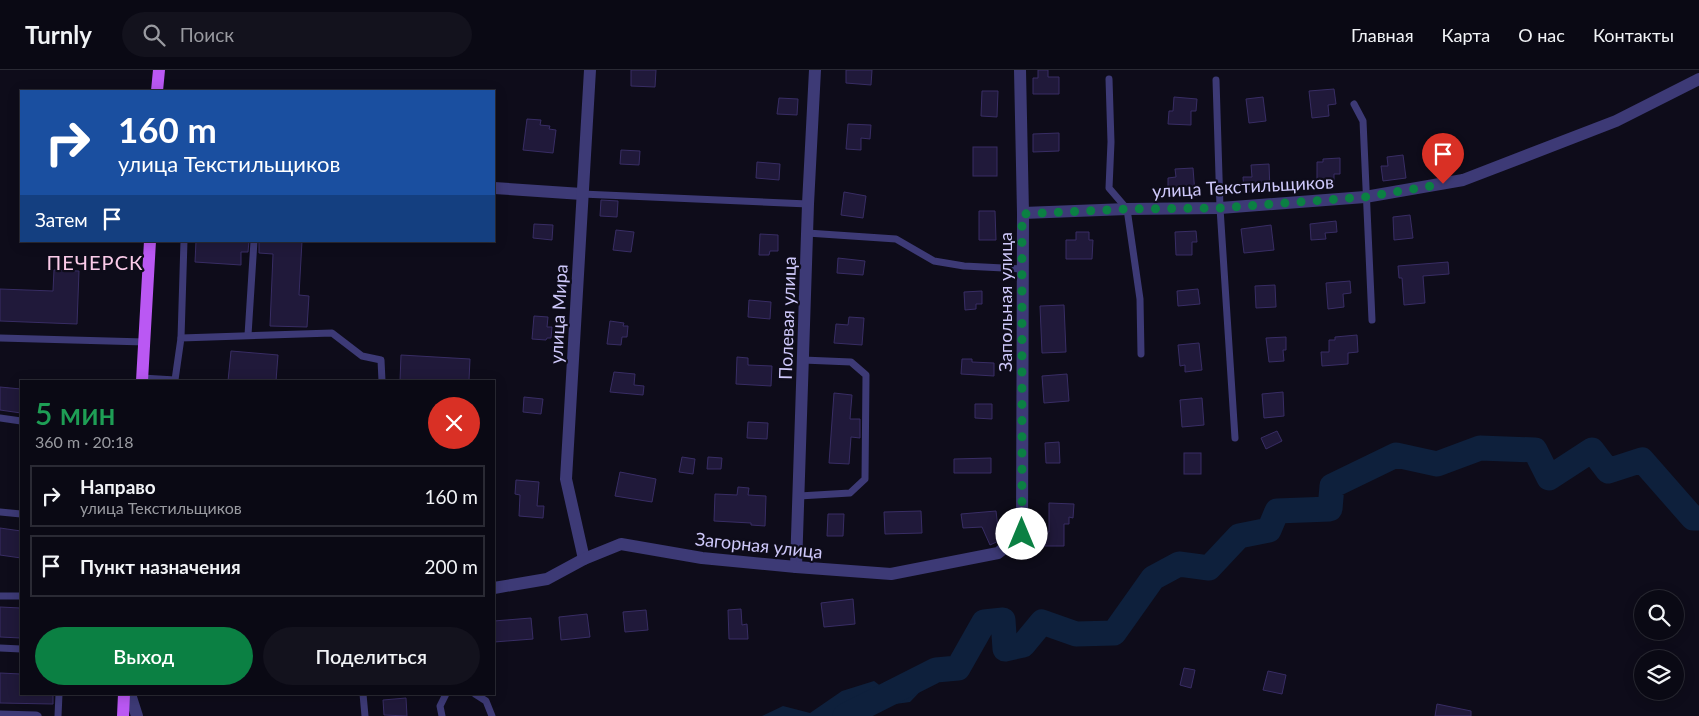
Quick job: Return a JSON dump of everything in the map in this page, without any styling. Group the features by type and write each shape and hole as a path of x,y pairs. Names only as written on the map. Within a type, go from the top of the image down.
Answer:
{"main road":[{"path":"158,70 158,90"},
{"path":"142,379 150,242"},
{"path":"123,716 124,695"}],"street":[{"name":"улица Мира","path":"584,559 566,479 590,70"},
{"name":"Полевая улица","path":"796,567 808,204 815,70"},
{"name":"Запольная улица","path":"1020,70 1022,534"},
{"name":"улица Текстильщиков","path":"1022,214 1127,209 1220,208 1365,197 1463,180 1616,121 1699,79"},
{"path":"495,188 582,194"},
{"name":"Загорная улица","path":"495,588 547,579 584,559 621,544 702,558 891,574 998,553 1022,534"},
{"path":"130,695 138,716"}],"lane":[{"path":"1109,79 1110,188 1127,209 1140,299 1141,354"},
{"path":"1216,80 1220,208 1235,438"},
{"path":"1354,104 1363,121 1372,320"},
{"path":"582,194 808,204"},
{"path":"807,233 896,238 934,261 964,266 1022,269"},
{"path":"142,379 175,380 181,338 184,242"},
{"path":"248,335 254,242"},
{"path":"181,338 332,333 362,356 381,360 382,380"},
{"path":"0,338 145,342"},
{"path":"799,496 850,493 865,479 866,375 851,362 803,360"},
{"path":"0,418 20,421"},
{"path":"0,512 20,514"},
{"path":"0,596 20,596"},
{"path":"0,648 20,649"},
{"path":"58,716 59,695"},
{"path":"363,695 365,716"},
{"path":"442,716 440,706 446,695"},
{"path":"477,695 486,701 492,716"},
{"path":"0,714 36,714 38,716"}],"water":[{"path":"927,669 932,679 910,702 888,705 872,711 870,716 762,716 783,706 810,713 842,691 874,681 886,690"}],"building":[{"path":"631,70 656,70 655,87 631,86"},
{"path":"846,70 872,70 871,85 846,83"},
{"path":"1038,70 1048,70 1048,77 1059,77 1059,94 1033,94 1033,78 1038,78"},
{"path":"1334,89 1336,104 1328,105 1329,116 1312,118 1309,91"},
{"path":"982,91 998,91 997,117 981,116"},
{"path":"1174,97 1197,99 1196,111 1191,111 1191,125 1168,124 1169,111 1173,111"},
{"path":"1263,97 1266,121 1249,123 1246,99"},
{"path":"779,98 798,99 797,115 777,114"},
{"path":"527,119 541,120 540,125 550,126 549,129 556,130 553,153 523,150"},
{"path":"848,124 871,125 870,139 861,138 861,150 846,149"},
{"path":"1059,133 1059,151 1033,152 1033,134"},
{"path":"973,147 997,147 997,176 973,176"},
{"path":"621,150 640,151 639,165 620,164"},
{"path":"1403,155 1406,178 1383,181 1381,166 1388,166 1387,157"},
{"path":"1340,158 1340,174 1334,174 1334,185 1317,186 1317,162 1323,162 1323,159"},
{"path":"757,162 780,164 779,180 756,178"},
{"path":"1269,164 1270,191 1244,192 1243,177 1252,177 1251,165"},
{"path":"1193,168 1195,194 1177,195 1176,188 1168,189 1168,178 1176,177 1175,169"},
{"path":"844,192 866,196 863,218 841,215"},
{"path":"601,200 618,201 617,217 600,216"},
{"path":"979,211 995,211 996,240 979,240"},
{"path":"1410,215 1413,238 1394,240 1393,217"},
{"path":"1336,221 1337,232 1325,233 1326,239 1311,240 1310,224"},
{"path":"534,224 553,225 552,240 533,238"},
{"path":"1271,225 1274,250 1244,253 1241,229"},
{"path":"616,230 634,232 631,252 613,250"},
{"path":"1196,231 1197,242 1192,242 1192,255 1176,255 1175,232"},
{"path":"1076,232 1089,232 1089,240 1093,240 1092,259 1066,259 1066,240 1076,240"},
{"path":"760,234 778,235 778,251 770,251 769,255 759,255"},
{"path":"196,242 249,242 248,252 241,252 241,265 195,262"},
{"path":"259,242 302,242 299,295 309,296 307,327 270,326 273,254 259,253"},
{"path":"838,258 865,261 863,275 837,273"},
{"path":"1448,262 1449,274 1423,276 1425,303 1404,305 1402,278 1399,278 1398,266"},
{"path":"54,270 79,271 77,324 0,321 0,289 53,291"},
{"path":"1350,281 1351,293 1343,294 1344,307 1328,309 1326,283"},
{"path":"1275,285 1276,307 1256,308 1255,286"},
{"path":"1198,289 1200,304 1178,306 1177,291"},
{"path":"982,291 982,304 976,304 976,309 965,310 964,292"},
{"path":"749,300 771,302 770,319 748,317"},
{"path":"1064,305 1066,352 1042,353 1040,306"},
{"path":"534,316 548,317 547,327 552,327 551,338 546,340 532,339"},
{"path":"849,317 864,318 862,345 834,343 836,324 848,325"},
{"path":"610,321 624,323 623,326 628,326 627,337 622,337 621,345 607,344"},
{"path":"1357,335 1358,352 1348,353 1348,364 1322,366 1321,352 1329,352 1329,340 1335,340 1335,337"},
{"path":"1286,337 1286,350 1283,350 1284,361 1269,362 1266,338"},
{"path":"1199,343 1202,370 1185,372 1185,365 1180,366 1178,345"},
{"path":"231,351 278,355 276,380 228,380"},
{"path":"401,355 470,359 469,380 400,380"},
{"path":"737,357 748,358 748,365 772,366 771,386 736,384"},
{"path":"962,359 972,359 972,362 994,363 994,376 961,374"},
{"path":"614,372 635,374 634,385 644,386 643,395 610,392"},
{"path":"1067,374 1069,401 1044,403 1042,376"},
{"path":"0,387 20,389 20,413 0,410"},
{"path":"1283,392 1284,416 1264,418 1262,394"},
{"path":"834,393 852,395 850,419 860,419 860,438 851,437 849,464 829,463"},
{"path":"524,397 543,399 541,414 523,412"},
{"path":"1202,398 1204,425 1182,427 1180,400"},
{"path":"975,404 992,404 992,419 975,418"},
{"path":"748,422 768,423 767,439 747,438"},
{"path":"1277,431 1282,441 1266,449 1261,438"},
{"path":"1059,442 1060,463 1046,463 1045,443"},
{"path":"1184,453 1201,453 1201,474 1184,474"},
{"path":"682,457 695,459 693,474 679,472"},
{"path":"708,457 722,458 721,469 707,469"},
{"path":"991,458 991,473 954,473 954,459"},
{"path":"620,472 656,479 652,502 615,496"},
{"path":"516,480 539,482 537,506 544,506 543,518 519,516 520,495 515,494"},
{"path":"738,487 749,488 748,495 766,496 765,526 751,525 751,523 714,521 715,494 737,495"},
{"path":"1049,503 1074,504 1073,518 1069,517 1069,524 1064,524 1064,546 1035,546 1034,532 1049,532"},
{"path":"921,511 922,533 885,534 884,512"},
{"path":"996,511 998,528 1002,526 1006,536 1001,540 990,545 982,527 963,528 961,514"},
{"path":"828,514 844,514 843,536 827,536"},
{"path":"0,528 20,531 20,558 0,555"},
{"path":"853,599 855,624 824,627 821,603"},
{"path":"0,607 20,608 20,638 0,637"},
{"path":"741,609 742,625 747,624 748,639 729,639 728,610"},
{"path":"646,610 648,630 625,632 623,612"},
{"path":"587,614 590,637 561,640 559,617"},
{"path":"531,618 533,639 495,642 495,621"},
{"path":"1184,668 1195,670 1191,688 1180,685"},
{"path":"1268,671 1286,675 1282,694 1263,690"},
{"path":"0,673 20,674 20,695 53,695 53,704 0,703"},
{"path":"406,698 407,716 384,715 383,700"},
{"path":"1437,704 1471,711 1471,716 1435,716"}],"waterway":[{"path":"845,716 936,670 958,668 984,622 1003,620 1005,649 1023,645 1042,622 1076,634 1114,633 1153,578 1179,564 1209,568 1239,536 1269,530 1277,511 1330,509 1332,486 1396,455 1437,464 1480,448 1535,450 1549,478 1592,450 1608,471 1642,460 1693,518 1699,518"}],"district":[{"name":"ПЕЧЕРСК","path":"95,262"}],"route":[{"path":"1022,534 1022,214 1127,209 1220,208 1365,197 1443,184"}]}
